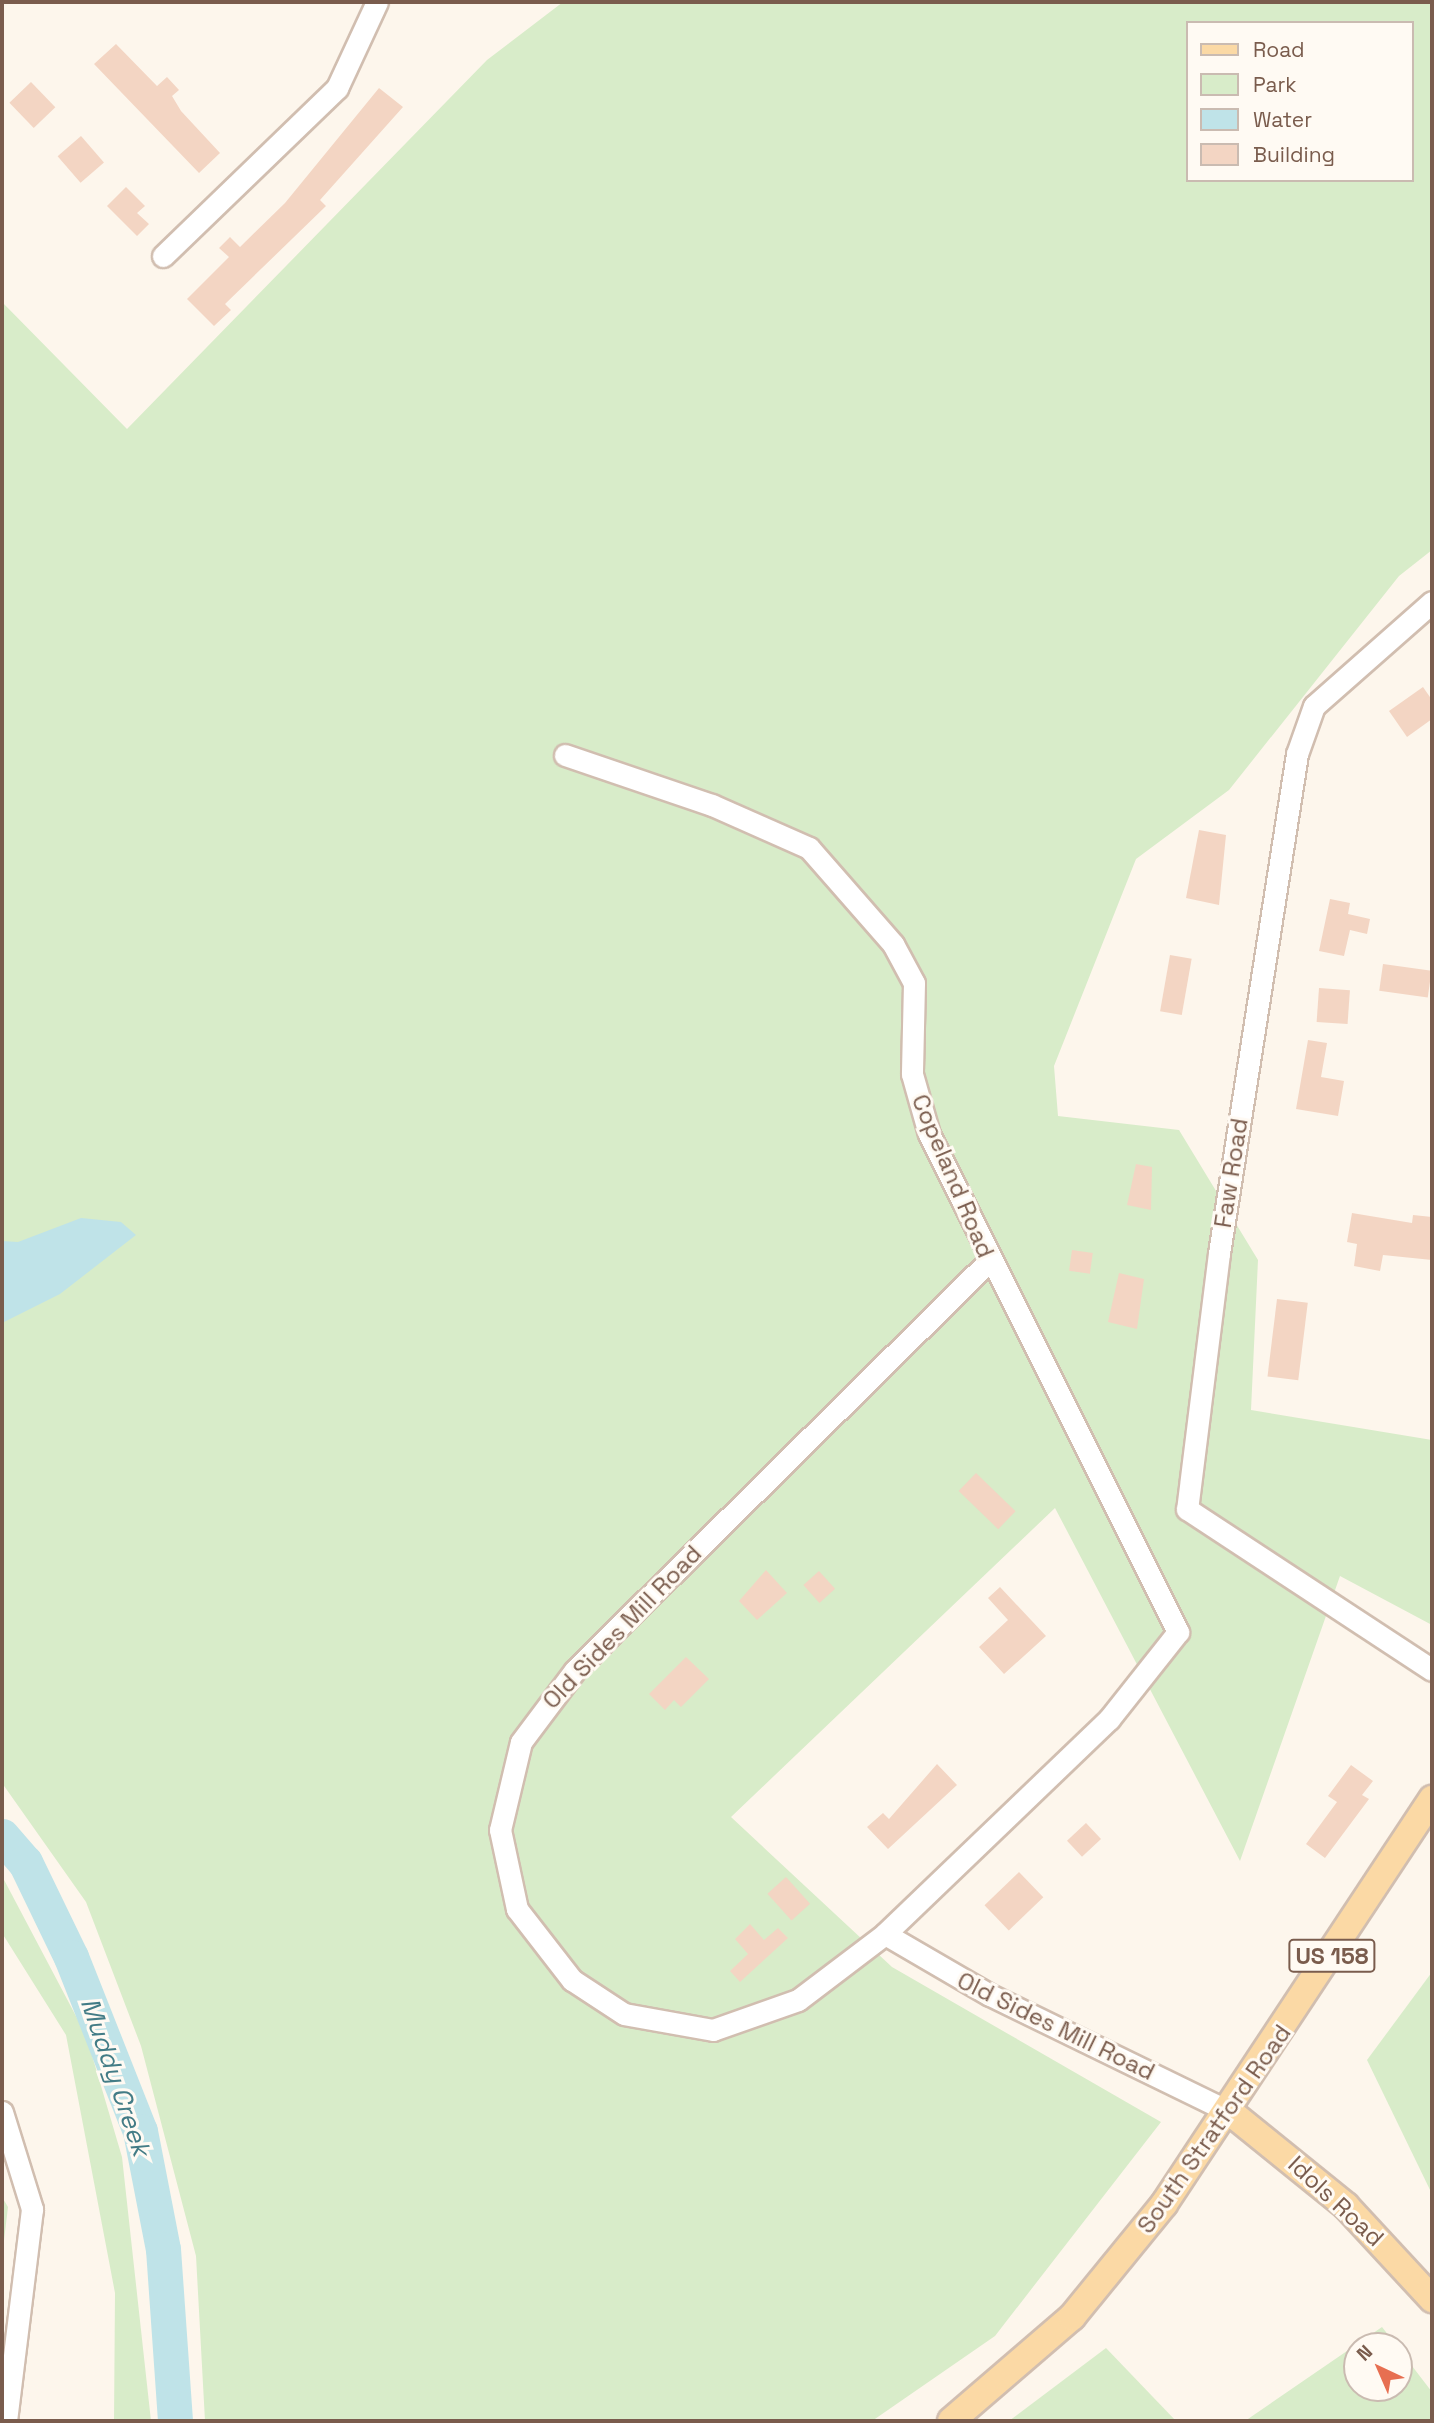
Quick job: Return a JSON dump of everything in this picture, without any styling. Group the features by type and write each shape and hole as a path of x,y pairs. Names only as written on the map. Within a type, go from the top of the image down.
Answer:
{"main road":[{"name":"South Stratford Road","path":"951,2421 1072,2317 1230,2112 1432,1799"},
{"name":"Idols Road","path":"1230,2112 1346,2206 1432,2299"}],"street":[{"path":"163,256 337,88 377,2"},
{"name":"Faw Road","path":"1432,602 1314,706 1297,754 1219,1253 1187,1509 1432,1670"},
{"name":"Copeland Road","path":"565,755 773,829 809,848 842,879 908,967 915,1001 916,1101 989,1261 1178,1632"},
{"name":"Old Sides Mill Road","path":"989,1261 575,1670 521,1742 503,1803 502,1857 530,1933 572,1980 624,2014 687,2030 740,2026 798,2000 885,1934 1109,1719 1178,1632"},
{"name":"Old Sides Mill Road","path":"885,1934 958,1979 1230,2112"},
{"path":"2,2112 32,2209 6,2421"}],"green space":[{"path":"563,2 1432,2 1432,550 1399,576 1229,790 1136,859 1054,1066 1058,1116 1179,1130 1258,1260 1251,1410 1432,1440 1432,1625 1340,1576 1240,1861 1055,1508 731,1817 892,1967 1161,2122 995,2336 872,2421 205,2421 196,2256 141,2046 86,1902 2,1783 2,302 127,429 487,60"},
{"path":"2,1876 86,2035 122,2157 151,2421 114,2421 115,2293 66,2035 2,1933"},
{"path":"1432,1972 1432,2194 1367,2060"},
{"path":"2,2197 8,2207 2,2257"},
{"path":"1106,2348 1176,2421 1009,2421"},
{"path":"1343,2354 1343,2402 1413,2402 1413,2367 1432,2392 1432,2421 1245,2421"}],"water":[{"path":"81,1218 121,1222 136,1235 60,1294 2,1323 2,1241 18,1242"}],"building":[{"path":"116,44 157,86 167,77 179,90 172,96 181,111 220,153 199,173 94,64"},
{"path":"31,82 55,107 34,128 9,103"},
{"path":"379,88 403,107 320,200 326,206 225,304 231,310 214,326 187,299 229,257 219,248 230,237 240,247 285,203"},
{"path":"81,136 104,162 81,183 58,156"},
{"path":"126,187 145,206 137,213 149,224 137,236 107,206"},
{"path":"1423,687 1432,700 1432,719 1407,737 1389,711"},
{"path":"1199,830 1226,835 1219,905 1186,898"},
{"path":"1330,899 1350,903 1348,914 1370,919 1367,934 1350,930 1344,956 1319,951"},
{"path":"1170,955 1192,959 1182,1015 1160,1011"},
{"path":"1383,964 1432,971 1428,998 1379,991"},
{"path":"1319,988 1350,990 1348,1024 1317,1022"},
{"path":"1308,1040 1327,1043 1321,1077 1344,1081 1338,1116 1296,1109"},
{"path":"1136,1164 1152,1167 1151,1210 1127,1205"},
{"path":"1352,1213 1412,1223 1413,1215 1432,1217 1432,1260 1383,1255 1380,1271 1354,1266 1357,1244 1347,1242"},
{"path":"1072,1250 1093,1253 1090,1274 1069,1271"},
{"path":"1119,1273 1144,1279 1137,1329 1108,1322"},
{"path":"1277,1299 1308,1303 1298,1380 1267,1376"},
{"path":"976,1473 1016,1511 998,1529 959,1491"},
{"path":"766,1570 787,1593 757,1620 739,1601"},
{"path":"819,1571 835,1589 819,1603 803,1585"},
{"path":"1000,1587 1046,1636 1004,1674 979,1647 1008,1620 988,1598"},
{"path":"686,1657 709,1679 681,1707 674,1700 665,1710 649,1694"},
{"path":"937,1764 957,1785 888,1849 867,1827 883,1813 889,1819"},
{"path":"1351,1765 1373,1781 1362,1795 1369,1799 1325,1858 1306,1844 1337,1802 1328,1796"},
{"path":"1086,1823 1101,1839 1082,1857 1067,1841"},
{"path":"1019,1872 1043,1897 1009,1931 984,1905"},
{"path":"786,1877 810,1904 792,1920 767,1894"},
{"path":"750,1924 764,1940 778,1928 788,1938 740,1982 730,1971 748,1954 735,1939"}],"waterway":[{"name":"Muddy Creek","path":"2,1836 25,1862 71,1957 140,2131 163,2249 175,2421"}]}
